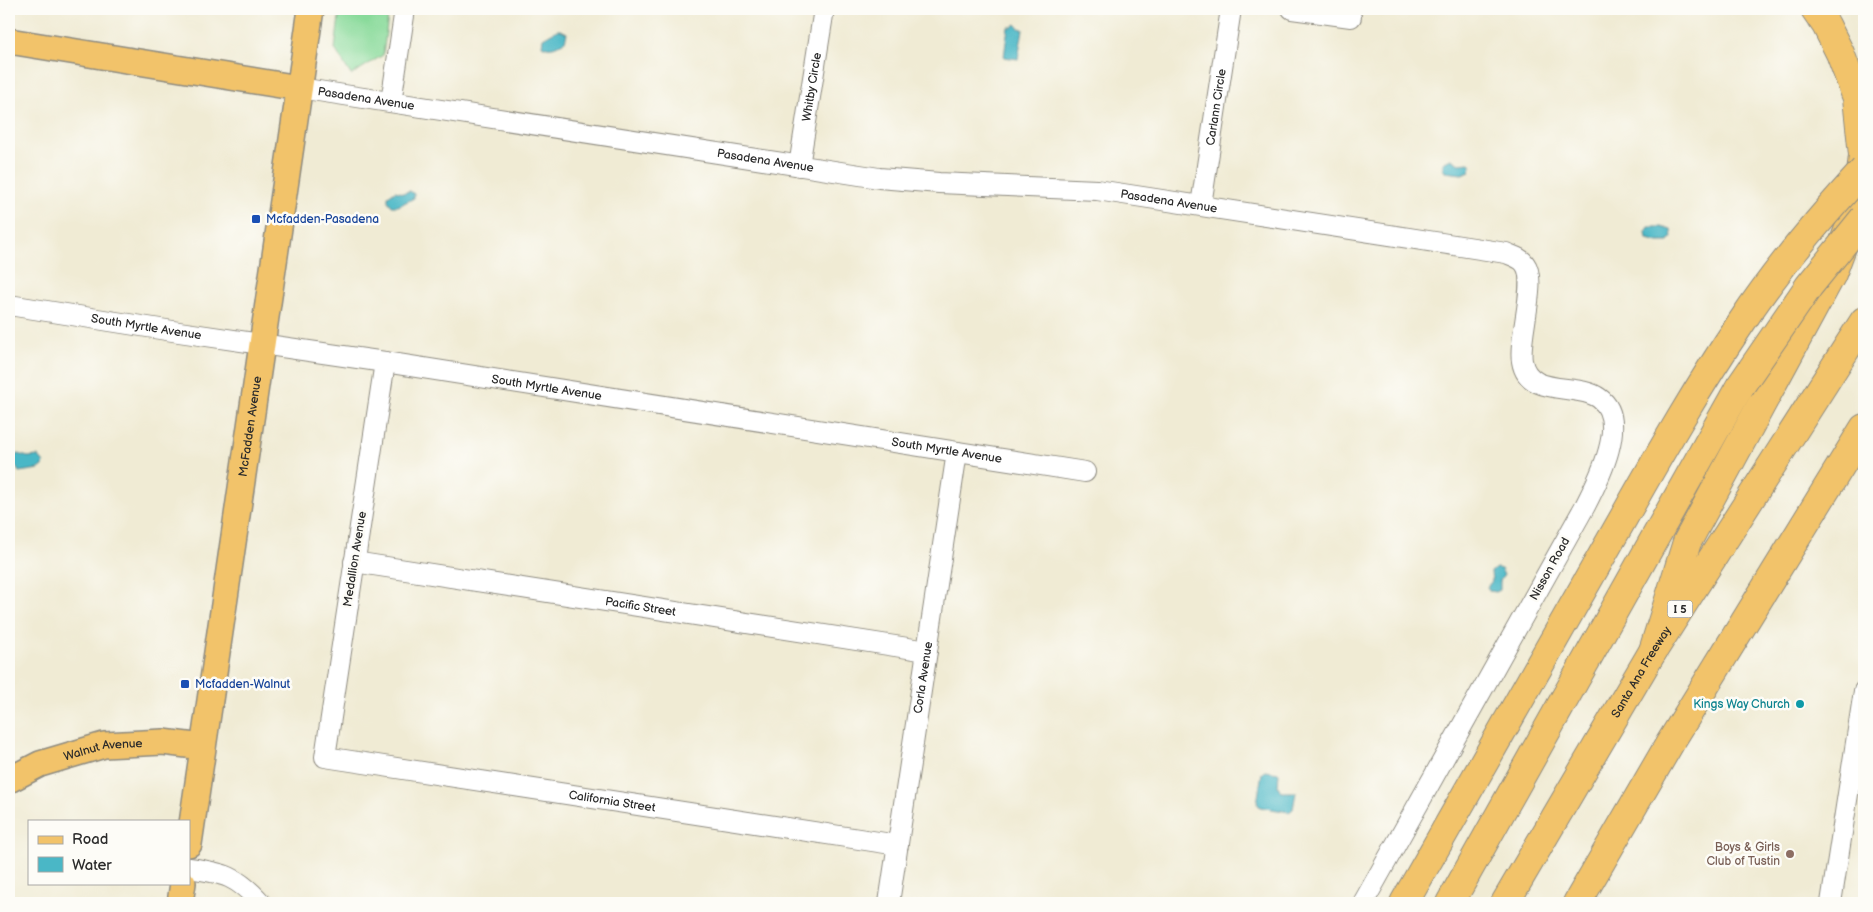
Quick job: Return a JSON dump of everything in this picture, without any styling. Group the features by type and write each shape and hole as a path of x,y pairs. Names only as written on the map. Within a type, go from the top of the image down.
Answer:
{"highway":[{"path":"1653,651 1687,542 1832,274 1858,204 1863,155 1857,98 1840,53 1826,25 1815,9"},
{"path":"1404,903 1701,384 1742,321 1807,233 1864,170"},
{"path":"1450,903 1740,388 1809,286 1864,218"},
{"name":"Santa Ana Freeway","path":"1505,903 1653,651 1864,321"},
{"path":"1577,903 1670,743 1864,428"},
{"path":"1818,501 1864,462"}],"main road":[{"name":"McFadden Avenue","path":"190,837 311,9"},
{"name":"Pasadena Avenue","path":"9,41 299,88"},
{"name":"Walnut Avenue","path":"9,780 40,764 104,745 163,742 203,747"},
{"path":"180,903 183,884"}],"street":[{"path":"391,102 405,9"},
{"name":"Whitby Circle","path":"799,166 824,9"},
{"name":"Carlann Circle","path":"1201,205 1231,9"},
{"path":"1292,9 1351,17"},
{"name":"Pasadena Avenue","path":"299,88 799,166 909,181 1097,190 1506,253 1524,262"},
{"name":"Nisson Road","path":"1362,903 1585,506 1608,455 1612,424 1611,414 1606,405 1598,397 1586,393 1536,382 1526,372 1522,364 1521,352 1530,286 1529,273 1524,262"},
{"name":"South Myrtle Avenue","path":"9,305 1085,472"},
{"name":"Medallion Avenue","path":"325,757 385,362"},
{"name":"Corla Avenue","path":"889,903 956,452"},
{"name":"Pacific Street","path":"354,562 927,651"},
{"path":"1832,903 1864,691"},
{"name":"California Street","path":"325,757 898,846"},
{"path":"190,868 229,876 243,884 261,903"}],"green space":[{"path":"340,9 389,9 383,55 351,75 335,49"}],"water":[{"path":"1016,24 1019,28 1023,29 1018,59 1004,57 1008,27"},
{"path":"557,30 567,33 565,41 551,47 542,45 543,38"},
{"path":"1451,159 1459,164 1469,163 1471,165 1470,171 1462,174 1445,172 1443,163"},
{"path":"395,191 403,193 410,191 414,194 414,198 398,206 392,206 388,201 388,196"},
{"path":"1649,227 1661,227 1671,230 1672,237 1669,242 1647,239 1646,232"},
{"path":"18,454 28,457 38,456 44,463 43,466 39,469 19,472 12,460 13,456"},
{"path":"1496,568 1501,569 1504,575 1500,581 1500,590 1496,592 1490,591 1487,587 1492,581 1491,572"},
{"path":"1265,771 1279,773 1278,786 1281,792 1296,792 1293,809 1289,812 1260,807 1257,803 1262,773"}],"place":[{"name":"Mcfadden-Pasadena","path":"256,219"},
{"name":"Mcfadden-Walnut","path":"185,684"},
{"name":"Kings Way Church","path":"1800,704"},
{"name":"Boys & Girls Club of Tustin","path":"1790,854"}]}
